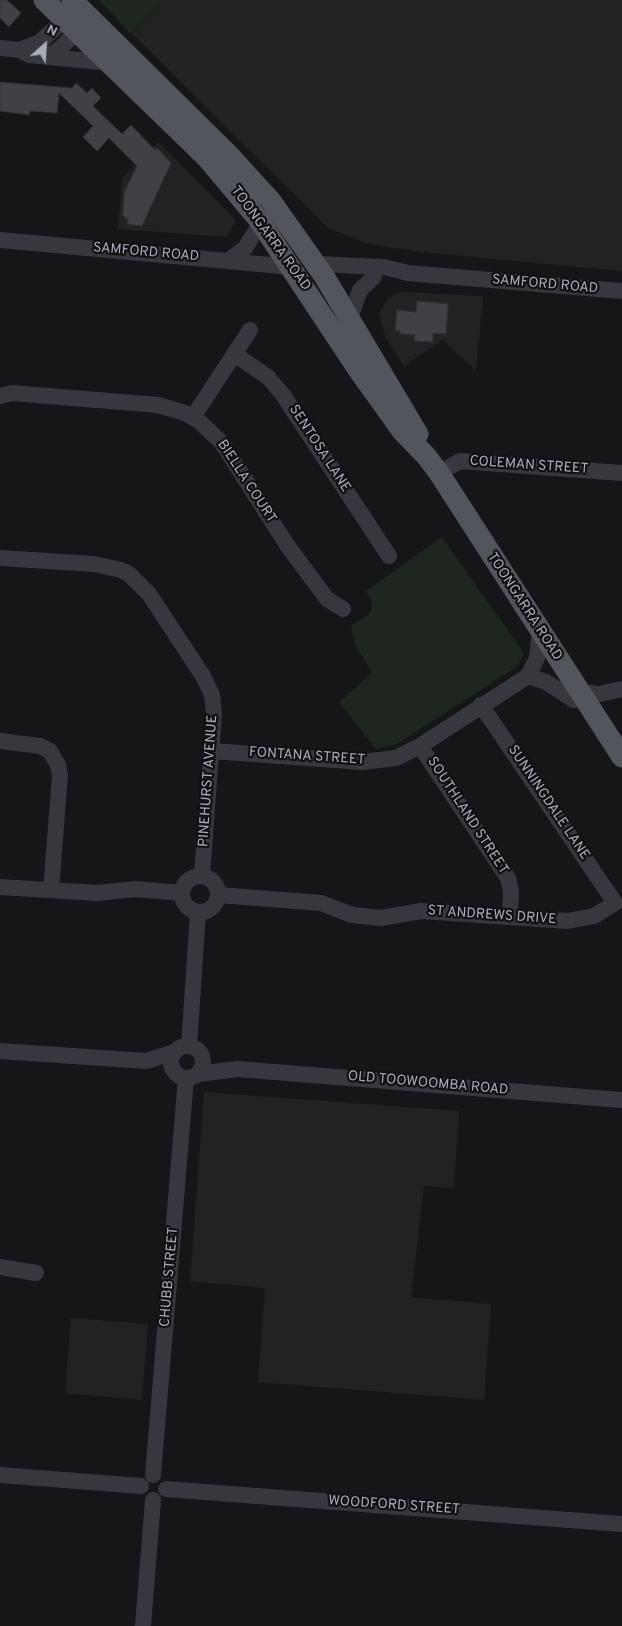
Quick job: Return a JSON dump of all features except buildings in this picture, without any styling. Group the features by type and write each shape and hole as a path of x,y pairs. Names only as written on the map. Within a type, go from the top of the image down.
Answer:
{"main road":[{"name":"TOONGARRA ROAD","path":"44,0 75,16 241,168 271,201 319,268 413,422 433,465 622,757"},
{"name":"TOONGARRA ROAD","path":"75,16 112,63 207,158 259,220 380,401 402,431 433,465"},
{"name":"SAMFORD ROAD","path":"292,267 319,268"}],"street":[{"path":"20,50 40,42 75,16"},
{"path":"45,57 57,51 75,16"},
{"path":"0,48 20,50 29,55 112,63"},
{"path":"228,261 245,248 257,229 259,220"},
{"name":"SAMFORD ROAD","path":"0,240 292,267"},
{"name":"SAMFORD ROAD","path":"319,268 384,267 408,274"},
{"name":"SAMFORD ROAD","path":"319,268 374,277 408,274 622,291"},
{"path":"350,318 360,290 374,277"},
{"path":"193,417 250,330"},
{"name":"SENTOSA LANE","path":"234,354 268,377 284,395 389,556"},
{"name":"BIELLA COURT","path":"0,396 12,393 158,405 193,417 212,432 222,443 287,544 327,599 343,609"},
{"name":"COLEMAN STREET","path":"433,465 460,461 622,473"},
{"name":"PINEHURST AVENUE","path":"0,558 103,566 121,570 137,580 149,594 208,685 214,704 202,875"},
{"path":"540,632 536,658 528,676 546,682 574,700 582,696 617,690"},
{"name":"FONTANA STREET","path":"212,751 377,762 396,758 420,746 528,676"},
{"path":"599,722 605,703 617,690"},
{"name":"SUNNINGDALE LANE","path":"481,705 615,903"},
{"path":"0,741 40,746 50,751 57,760 60,775 51,890"},
{"name":"SOUTHLAND STREET","path":"420,746 508,878 511,891 510,917"},
{"path":"202,875 207,876 216,884 219,895 214,906 204,912 198,912 184,903 182,893 186,882 190,878 202,875"},
{"path":"0,887 96,893 134,889 182,893"},
{"name":"ST ANDREWS DRIVE","path":"219,895 321,903 352,915 374,918 389,918 420,911 580,920 594,916 615,903"},
{"path":"188,1051 198,912"},
{"name":"OLD TOOWOOMBA ROAD","path":"0,1051 146,1061 186,1075 237,1069 621,1099"},
{"path":"188,1051 203,1065 186,1075 171,1062 188,1051"},
{"name":"OLD TOOWOOMBA ROAD","path":"146,1061 188,1051 237,1069"},
{"name":"CHUBB STREET","path":"153,1475 186,1075"},
{"path":"0,1267 36,1273"},
{"path":"0,1475 141,1486"},
{"path":"141,1486 146,1478 153,1475 164,1481 166,1489 162,1496 152,1500"},
{"path":"141,1486 144,1495 152,1500"},
{"name":"WOODFORD STREET","path":"166,1489 622,1524"},
{"path":"143,1626 152,1500"}],"shaded area":[{"path":"98,0 165,0 131,34"},
{"path":"165,0 622,0 622,271 429,253 368,244 328,228 132,34"},
{"path":"158,142 236,220 227,237 118,229 122,178"},
{"path":"400,292 483,296 476,371 443,340 404,366 385,337 379,313 388,298"},
{"path":"442,537 524,653 518,666 397,744 376,749 339,702 372,673 354,642 351,625 367,616 371,611 372,601 366,591"},
{"path":"204,1092 459,1111 454,1188 424,1186 411,1297 491,1304 484,1400 258,1382 265,1288 190,1281"},
{"path":"71,1318 148,1324 142,1400 65,1393"}]}
